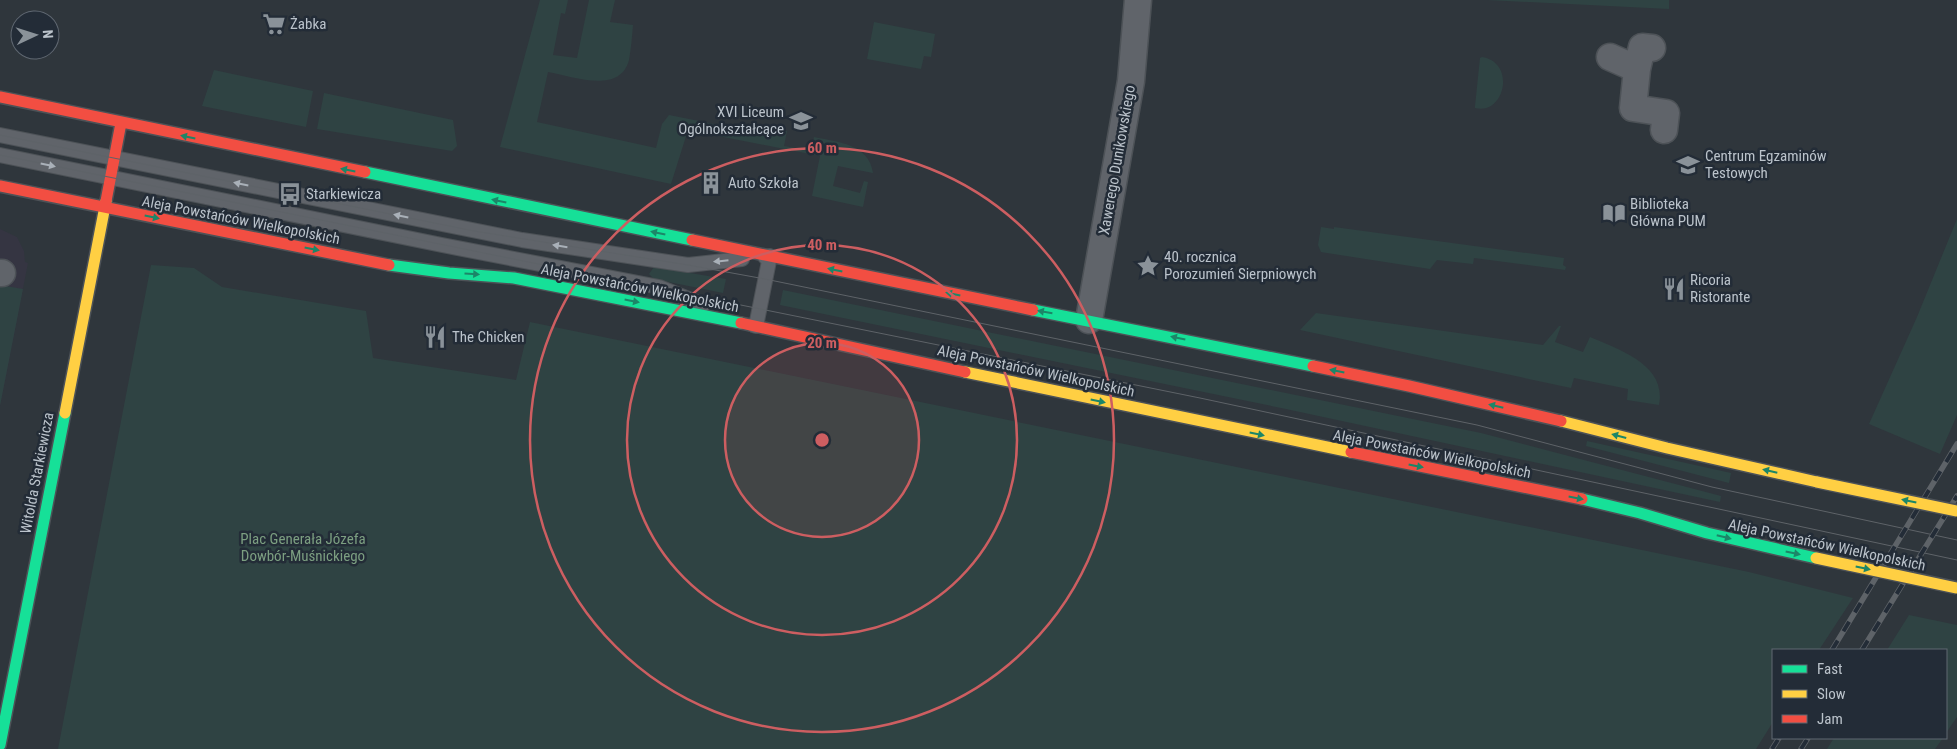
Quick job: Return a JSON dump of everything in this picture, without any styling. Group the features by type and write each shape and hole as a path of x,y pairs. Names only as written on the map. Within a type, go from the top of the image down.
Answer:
{"street":[{"name":"Xawerego Dunikowskiego","path":"1089,320 1131,81 1138,0"},
{"path":"1610,57 1645,59 1634,108 1666,113 1664,130"},
{"path":"0,97 882,280 1089,320 1409,386 1561,421 1666,448 1957,511"},
{"path":"104,208 121,123"},
{"name":"Aleja Powstańców Wielkopolskich","path":"0,186 391,265 449,273 514,278 756,326 1050,391 1590,501 1770,548 1957,588"},
{"name":"Witolda Starkiewicza","path":"0,744 104,208"}],"lane":[{"path":"0,134 450,226 571,248 688,265 770,256 756,326 659,288 442,246 0,155"}],"shaded area":[{"path":"0,229 17,237 24,251 25,262 28,263 0,406"}],"green space":[{"path":"540,0 568,0 565,14 561,13 553,55 577,58 589,0 615,0 610,22 633,25 629,60 624,71 616,77 594,81 548,72 537,122 656,148 662,124 669,115 759,133 762,126 787,131 784,146 811,151 814,137 842,143 859,150 870,163 873,173 838,166 833,186 860,193 864,181 868,182 863,207 812,196 820,156 688,130 671,184 500,147"},
{"path":"1487,0 1669,0 1669,9"},
{"path":"874,22 935,34 931,57 924,56 921,69 867,59"},
{"path":"1480,58 1493,61 1500,69 1503,78 1502,88 1499,97 1493,104 1485,108 1475,108"},
{"path":"214,70 313,91 306,127 202,106"},
{"path":"324,93 453,120 457,146 452,151 317,129"},
{"path":"1957,219 1957,415 1940,454 1869,424 1917,317"},
{"path":"1321,227 1334,229 1334,227 1564,258 1563,265 1566,267 1565,270 1474,258 1473,264 1437,260 1430,269 1327,253 1321,252 1318,245"},
{"name":"Plac Generała Józefa Dowbór-Muśnickiego","path":"151,265 194,268 222,287 366,311 373,358 516,380 530,322 1749,572 1853,598 1820,649 1772,649 1772,724 1756,749 58,749"},
{"path":"654,267 726,279 723,293 654,279 649,274"},
{"path":"0,285 23,289 0,406"},
{"path":"783,290 1481,433 1721,496 1720,502 1286,409 780,305"},
{"path":"1316,313 1543,345 1561,326 1555,342 1583,352 1590,337 1615,347 1649,369 1656,379 1660,391 1659,405 1627,400 1628,389 1574,378 1571,388 1300,330"},
{"path":"1587,441 1731,473 1729,483 1586,446"},
{"path":"1909,615 1957,625 1957,717 1947,732 1947,649 1888,649"},
{"path":"1833,739 1942,739 1935,749 1827,749"}],"tram line":[{"path":"0,135 474,231 765,279 1477,425 1712,487 1957,540"},
{"path":"0,155 1200,398 1957,560"}],"railway":[{"path":"1833,649 1957,444"},
{"path":"1863,649 1957,496"},
{"path":"1772,749 1778,739"},
{"path":"1801,749 1807,739"}],"traffic: fast":[{"path":"365,172 692,240"},
{"path":"389,265 449,273 514,278 741,323"},
{"path":"1033,310 1313,366"},
{"path":"0,745 65,413"},
{"path":"1582,499 1640,513 1707,533 1816,558"}],"traffic: slow":[{"path":"65,413 106,201"},
{"path":"965,372 1351,452"},
{"path":"1561,421 1667,448 1817,482"},
{"path":"1817,482 1957,511"},
{"path":"1816,558 1957,588"}],"traffic: jam":[{"path":"0,97 365,172"},
{"path":"106,201 121,123"},
{"path":"0,186 389,265"},
{"path":"692,240 1033,310"},
{"path":"741,323 965,372"},
{"path":"1313,366 1561,421"},
{"path":"1351,452 1582,499"}],"place":[{"name":"Żabka","path":"274,24"},
{"name":"XVI Liceum Ogólnokształcące","path":"801,121"},
{"name":"Centrum Egzaminów Testowych","path":"1688,165"},
{"name":"Auto Szkoła","path":"711,183"},
{"name":"Starkiewicza","path":"290,194"},
{"name":"Biblioteka Główna PUM","path":"1614,213"},
{"name":"40. rocznica Porozumień Sierpniowych","path":"1148,266"},
{"name":"Ricoria Ristorante","path":"1674,289"},
{"name":"The Chicken","path":"435,337"}]}
